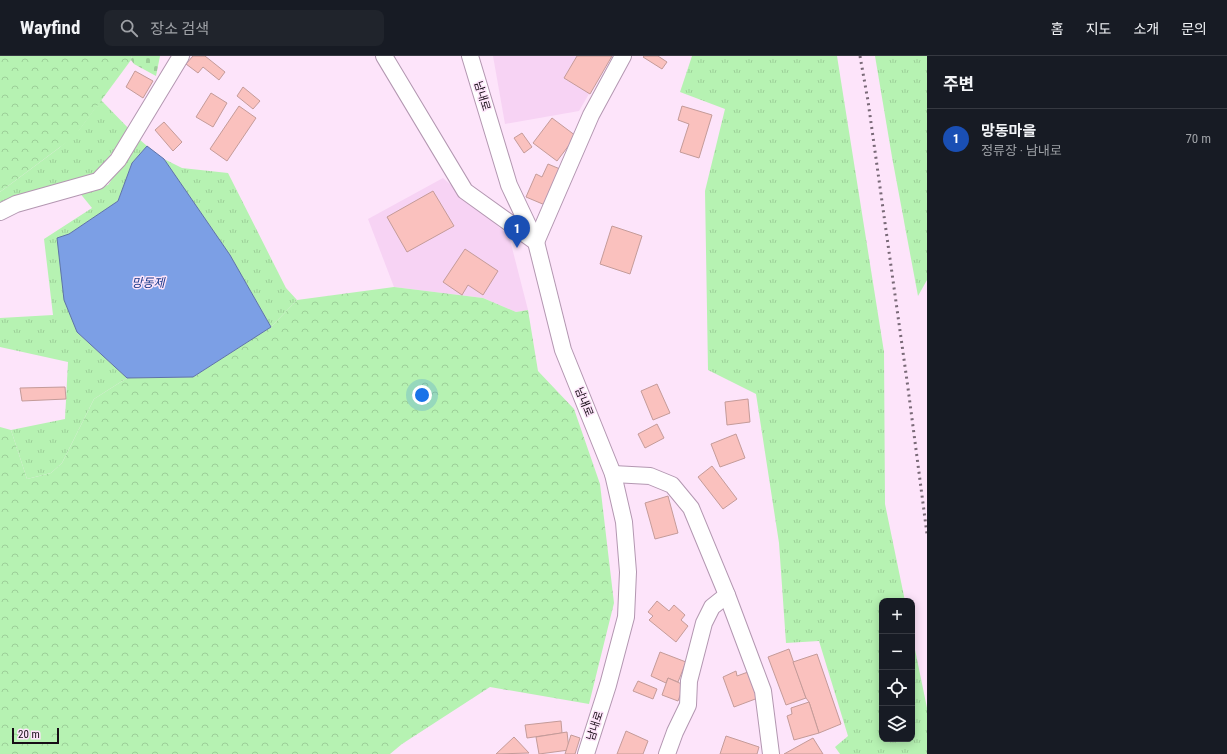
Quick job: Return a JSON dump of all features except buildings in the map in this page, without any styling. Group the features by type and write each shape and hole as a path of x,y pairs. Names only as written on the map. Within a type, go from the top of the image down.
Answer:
{"street":[{"path":"0,212 16,204 98,181 118,160 181,56"},
{"path":"384,56 465,191 536,242 591,115 623,56"},
{"name":"남내로","path":"470,56 509,185 536,242 562,350 613,474 624,522 628,572 626,617 608,685 586,754"},
{"path":"613,474 650,476 672,485 691,508 727,595 763,691 771,754"},
{"path":"667,754 675,732 688,705 689,681 704,623 712,607 727,595"}],"shaded area":[{"path":"493,56 611,56 579,111 505,124"},
{"path":"443,178 509,236 528,310 516,312 483,298 394,287 368,219"}],"green space":[{"path":"0,56 132,56 131,60 75,136 0,192"},
{"path":"132,56 160,56 156,76 134,64 131,60"},
{"path":"692,56 837,56 884,352 885,504 904,598 879,598 879,742 915,742 915,650 927,708 927,754 840,754 835,747 848,736 819,641 786,643 779,543 756,394 708,370 705,191 725,109 680,92"},
{"path":"875,56 927,56 927,280 918,296 892,157"},
{"path":"101,100 131,131 95,173 0,221 0,192 59,148 79,130"},
{"path":"139,139 147,146 132,163 118,201 69,234 77,332 127,378 94,399 62,463 51,473 27,479 11,430 65,419 68,362 0,347 0,318 53,315 44,239 92,208 79,192 108,185"},
{"path":"164,159 182,168 228,173 286,288 297,300 271,327 230,255"},
{"path":"394,287 483,298 516,312 528,310 538,371 574,409 600,484 614,603 589,704 490,687 402,744 390,754 0,754 0,427 11,430 27,479 51,473 62,463 94,399 127,378 193,377 271,327 297,300"}],"water":[{"name":"망동제","path":"147,146 164,159 230,255 271,327 193,377 127,378 77,332 64,300 57,238 69,234 118,201 132,163"}],"railway":[{"path":"860,56 868,101 927,534"}],"place":[{"name":"망동마을","path":"517,248"}]}
